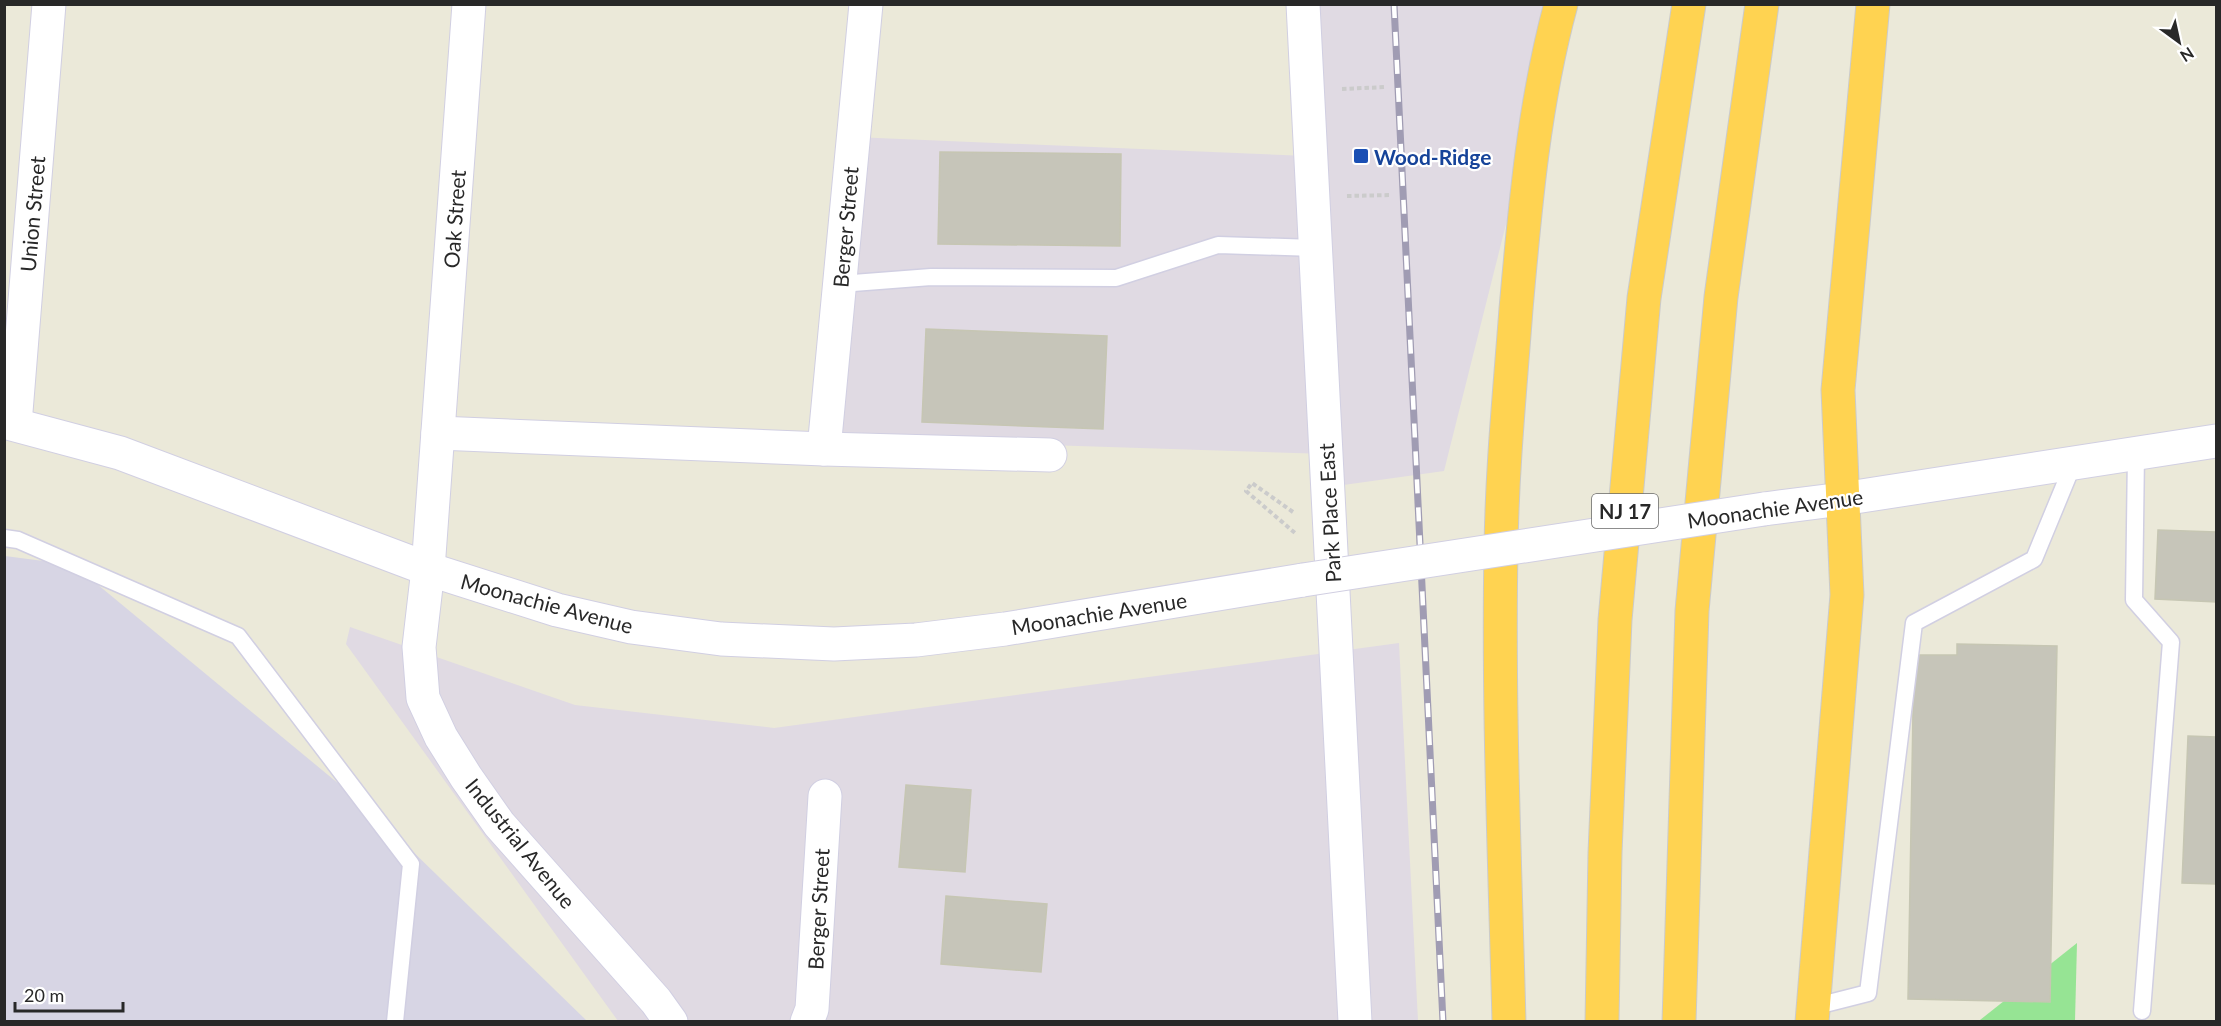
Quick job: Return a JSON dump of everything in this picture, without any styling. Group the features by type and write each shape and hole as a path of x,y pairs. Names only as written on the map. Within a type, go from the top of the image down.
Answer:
{"highway":[{"name":"NJ 17","path":"1602,1022 1605,854 1615,620 1644,298 1689,4"},
{"path":"1679,1022 1692,611 1721,297 1762,4"},
{"path":"1812,1014 1847,596 1838,390 1873,4"},
{"path":"1509,1022 1501,550 1504,459 1522,247 1539,107 1557,18"}],"street":[{"name":"Union Street","path":"10,423 49,4"},
{"name":"Oak Street","path":"428,569 469,4"},
{"name":"Berger Street","path":"824,449 866,4"},
{"name":"Park Place East","path":"1303,4 1355,1022"},
{"name":"Moonachie Avenue","path":"10,423 120,453 428,569 556,610 631,627 721,639 834,644 916,640 1005,628 1303,580 2217,441"},
{"path":"438,433 824,449 1050,455"},
{"name":"Industrial Avenue","path":"428,569 419,647 423,698 441,737 500,824 656,1001 671,1022"},
{"name":"Berger Street","path":"807,1022 812,1009 825,796"}],"lane":[{"path":"840,284 932,277 1116,278 1218,245 1315,249"},
{"path":"2136,453 2134,600 2171,642 2142,1011"},
{"path":"1812,1014 1868,993 1914,623 2034,560 2074,462"},
{"path":"4,538 18,540 238,636 411,864 395,1022"}],"path":[{"path":"1336,90 1386,87"},
{"path":"1341,197 1392,195"},
{"path":"1292,531 1246,491 1252,483 1295,513"}],"shaded area":[{"path":"1301,5 1561,5 1444,471 1329,487 1327,454 831,438 854,137 1307,156"},
{"path":"5,556 74,565 368,808 587,1021 5,1022"},
{"path":"350,627 575,705 774,728 1399,643 1418,1021 618,1021 346,644"}],"green space":[{"path":"2077,943 2075,1021 1980,1022 1980,1020"}],"building":[{"path":"940,152 1121,154 1120,246 938,244"},
{"path":"926,329 1107,336 1103,429 922,422"},
{"path":"2158,530 2216,532 2216,602 2155,599"},
{"path":"1957,644 2057,646 2050,1002 1908,999 1914,655 1957,655"},
{"path":"2188,736 2216,737 2216,884 2182,883"},
{"path":"906,785 971,790 965,872 899,867"},
{"path":"946,896 1047,904 1041,972 941,964"}],"railway":[{"path":"1394,4 1443,1022"}],"place":[{"name":"Wood-Ridge","path":"1361,156"}]}
